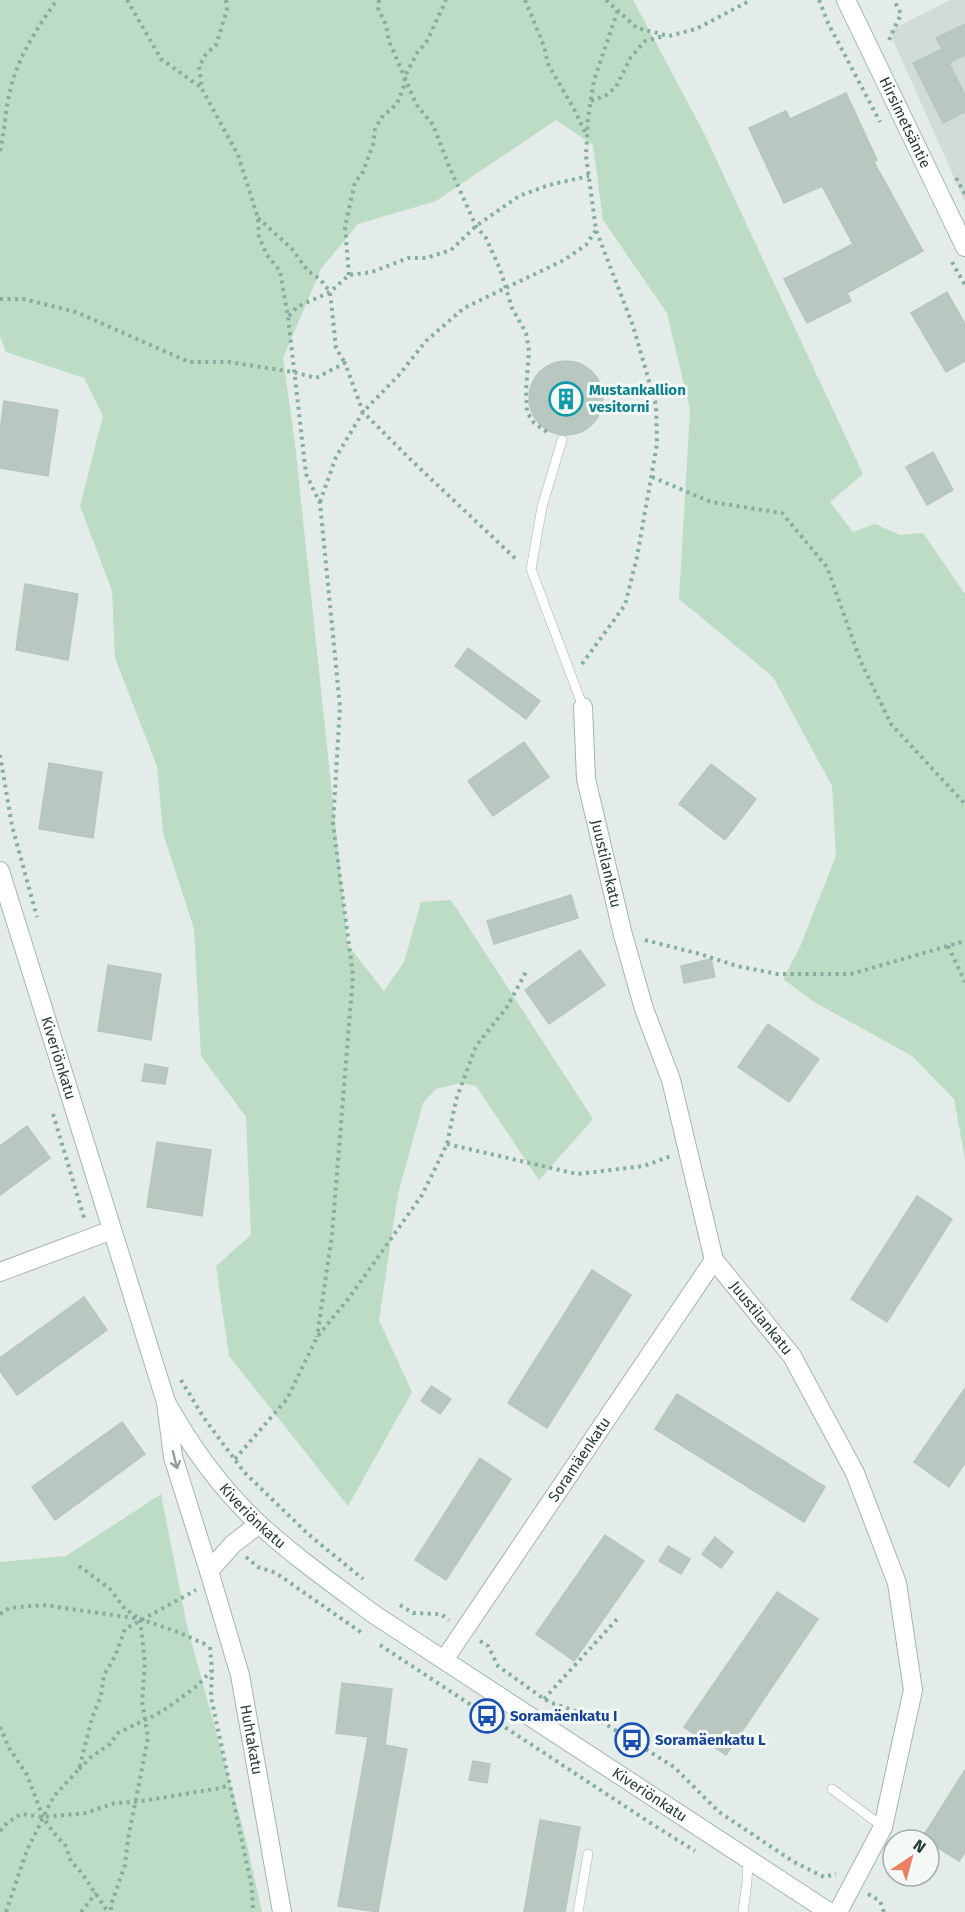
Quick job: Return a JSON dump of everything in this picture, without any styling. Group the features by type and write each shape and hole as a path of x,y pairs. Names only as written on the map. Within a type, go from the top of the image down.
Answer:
{"street":[{"name":"Hirsimetsäntie","path":"848,1 965,247"},
{"name":"Juustilankatu","path":"583,707 586,779 623,935 644,1008 671,1080 714,1260 792,1356 855,1473 897,1583 913,1690 883,1827 838,1912"},
{"name":"Kiveriönkatu","path":"0,871 166,1402 185,1436 224,1488 259,1524 304,1562 375,1615 829,1912"},
{"path":"0,1272 112,1230"},
{"name":"Soramäenkatu","path":"444,1660 714,1260"},
{"name":"Huhtakatu","path":"166,1402 174,1457 206,1579 240,1675 282,1912"},
{"path":"206,1579 232,1544 259,1524"}],"lane":[{"path":"562,440 542,507 531,569 583,707"},
{"path":"832,1789 883,1827"},
{"path":"578,1912 588,1854"},
{"path":"743,1912 748,1860"}],"path":[{"path":"0,150 10,90 29,39 57,0"},
{"path":"128,0 161,59 202,89"},
{"path":"226,0 227,10 216,45 206,54 199,66 202,89 238,155 258,218 263,246 280,271 288,317 306,474 320,503 340,707 333,824 353,975 332,1235 317,1336"},
{"path":"379,0 378,8 386,25 389,41 416,104 433,124 476,226 486,238 506,286 512,308 526,333 529,351 527,412 534,423 545,432 562,440"},
{"path":"349,275 345,227 355,182 362,174 373,145 375,129 384,114 391,110 398,101 405,76 417,53 427,41 446,0"},
{"path":"525,0 544,46 548,64 587,137"},
{"path":"606,0 637,28 669,36"},
{"path":"591,101 605,96 616,87 631,57 645,41 696,28 751,0"},
{"path":"889,40 901,14 894,0"},
{"path":"573,676 625,604 637,557 657,444 656,405 633,326 596,230 589,176 587,137 594,80 618,10"},
{"path":"288,317 297,307 330,292 349,275 372,272 408,258 426,258 451,250 476,226 519,196 549,185 589,176"},
{"path":"258,218 292,249 308,271 320,279 330,292 336,348 345,363 363,412 514,558 531,569"},
{"path":"320,503 336,457 363,412 399,375 426,340 464,308 564,260 586,245 596,230"},
{"path":"0,299 23,299 76,312 189,362 229,362 294,372 316,378 345,363"},
{"path":"652,477 711,502 782,513 827,567 861,662 891,724 965,804"},
{"path":"0,755 12,826 40,926"},
{"path":"623,935 700,954 737,966 777,974 851,974 965,940"},
{"path":"948,946 965,982"},
{"path":"235,1459 287,1399 317,1336 349,1298 422,1195 447,1144 456,1100 476,1046 507,1007 526,972"},
{"path":"447,1144 577,1174 644,1166 688,1149"},
{"path":"178,1375 204,1418 244,1472 308,1534 370,1585"},
{"path":"232,1544 258,1567 276,1573 363,1633 389,1599 413,1613 441,1614 488,1646 498,1666 544,1699 596,1718 674,1767 719,1812 794,1862 824,1877 837,1874 880,1901 884,1912"},
{"path":"80,1566 110,1589 125,1609 140,1619 145,1663 142,1701 148,1738 143,1754 125,1865 110,1912"},
{"path":"78,1769 92,1718 101,1696 104,1675 115,1656 125,1629 206,1579"},
{"path":"0,1614 9,1608 43,1605 140,1619 209,1646"},
{"path":"544,1699 619,1617"},
{"path":"208,1636 212,1670 211,1697 252,1888 253,1912"},
{"path":"373,1640 652,1824 700,1853"},
{"path":"6,1912 27,1850 54,1796 78,1769 110,1744 118,1732 171,1705 212,1670"},
{"path":"0,1727 9,1748 27,1775 43,1817 65,1845 71,1861 110,1912"},
{"path":"0,1831 7,1822 21,1814 43,1817 86,1813 115,1803 136,1802 229,1785"},
{"path":"81,1912 96,1893"}],"shaded area":[{"path":"950,0 965,0 965,202 889,31"}],"green space":[{"path":"0,0 633,0 704,133 863,474 830,502 853,532 875,524 900,535 923,533 965,594 965,1159 954,1099 912,1056 814,1002 783,979 800,947 836,856 832,786 773,677 679,599 690,410 667,313 603,220 593,145 556,120 436,201 358,224 321,269 283,358 295,444 348,945 384,991 404,962 421,902 451,900 593,1119 539,1180 476,1086 461,1083 436,1089 423,1103 398,1194 379,1320 412,1392 348,1506 229,1356 216,1266 251,1235 246,1117 201,1056 194,929 163,833 157,766 115,658 112,591 80,506 103,416 84,378 6,352 0,336"},
{"path":"161,1494 187,1626 245,1836 262,1912 0,1912 0,1562 66,1556"}],"building":[{"path":"965,24 965,55 949,63 965,95 965,112 943,123 913,63 942,49 936,38"},
{"path":"846,93 877,160 874,162 923,251 847,293 851,301 807,323 784,279 853,244 822,186 784,203 749,128 786,111 790,119"},
{"path":"947,292 965,324 965,361 946,372 911,313"},
{"name":"Mustankallion vesitorni","path":"566,361 580,364 592,372 600,384 603,398 600,412 592,424 580,432 566,435 552,432 540,424 532,412 529,398 532,384 540,372 552,364"},
{"path":"4,401 58,410 48,476 0,468 0,432"},
{"path":"933,452 953,490 927,505 906,467"},
{"path":"25,584 78,594 68,660 16,650"},
{"path":"468,648 540,701 526,719 455,666"},
{"path":"524,742 549,777 493,816 468,781"},
{"path":"49,763 102,772 93,838 39,829"},
{"path":"711,764 756,799 725,840 679,804"},
{"path":"571,895 578,918 494,944 487,921"},
{"path":"580,950 605,985 549,1024 525,990"},
{"path":"711,959 715,977 684,983 681,966"},
{"path":"108,965 161,974 151,1040 98,1031"},
{"path":"768,1024 819,1059 789,1102 738,1067"},
{"path":"145,1064 168,1068 165,1084 142,1081"},
{"path":"27,1126 50,1158 0,1195 0,1146"},
{"path":"157,1142 211,1150 202,1216 147,1207"},
{"path":"917,1196 952,1219 887,1322 851,1299"},
{"path":"592,1270 631,1295 547,1428 508,1403"},
{"path":"84,1297 107,1330 17,1395 0,1371 0,1358"},
{"path":"431,1386 451,1399 440,1414 421,1401"},
{"path":"965,1388 965,1463 949,1487 914,1462"},
{"path":"677,1394 825,1487 804,1522 655,1429"},
{"path":"122,1422 145,1454 55,1520 32,1487"},
{"path":"480,1458 511,1479 446,1580 415,1560"},
{"path":"605,1535 644,1561 574,1661 536,1634"},
{"path":"715,1537 733,1552 721,1568 702,1554"},
{"path":"668,1546 690,1559 681,1574 659,1561"},
{"path":"777,1592 818,1619 726,1755 684,1727"},
{"path":"342,1683 392,1689 385,1745 407,1749 378,1912 338,1906 368,1737 336,1733"},
{"path":"473,1761 490,1764 487,1783 469,1780"},
{"path":"965,1770 965,1852 959,1861 941,1850 941,1828 928,1828"},
{"path":"540,1820 580,1827 565,1912 524,1912"}],"place":[{"name":"Mustankallion vesitorni","path":"566,399"},
{"name":"Soramäenkatu I","path":"487,1716"},
{"name":"Soramäenkatu L","path":"632,1740"}]}
